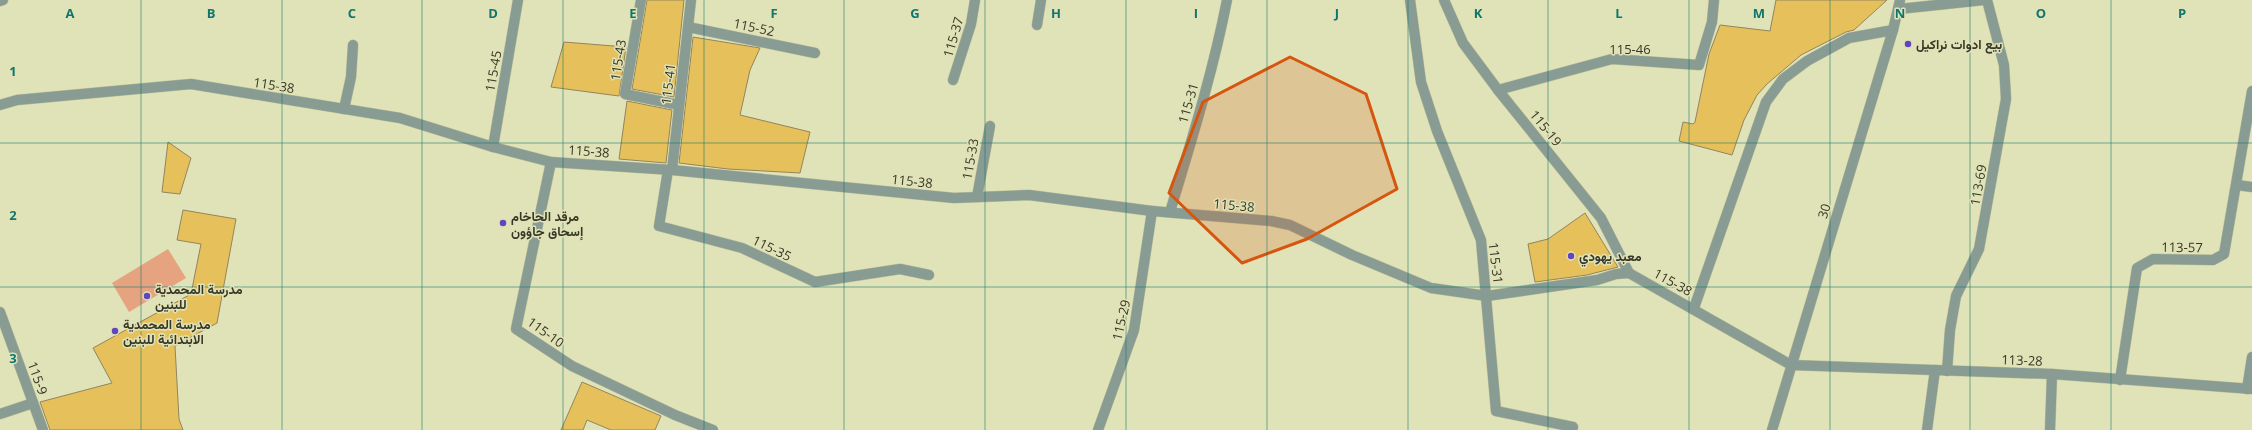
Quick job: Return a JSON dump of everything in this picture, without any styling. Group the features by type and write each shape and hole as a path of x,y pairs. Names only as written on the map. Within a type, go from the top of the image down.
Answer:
{"lane":[{"name":"115-45","path":"493,147 518,0"},
{"name":"115-43","path":"641,0 625,94 679,105"},
{"name":"115-41","path":"670,170 692,0"},
{"name":"115-37","path":"953,80 971,24 975,0"},
{"path":"1037,25 1041,0"},
{"name":"115-31","path":"1170,212 1202,104 1227,0"},
{"name":"115-31","path":"1410,0 1421,82 1437,131 1481,240 1496,410 1573,427 1572,430"},
{"name":"115-19","path":"1444,0 1463,43 1498,90 1601,218 1629,273"},
{"name":"115-46","path":"1498,90 1612,59 1699,65 1712,22 1714,0"},
{"path":"1900,5 1984,0"},
{"name":"113-69","path":"1947,370 1950,330 1956,296 1979,249 2006,99 2004,65 1988,0"},
{"name":"30","path":"1772,430 1900,5"},
{"name":"115-52","path":"688,27 815,53"},
{"path":"1694,308 1766,102 1783,79 1807,61 1850,38 1893,30"},
{"path":"344,109 351,77 353,45"},
{"name":"115-38","path":"0,105 17,100 191,84 400,118 493,147 551,162 670,170 954,198 1029,195 1152,211 1271,221 1290,225 1352,255 1431,288 1487,296 1597,280 1616,274 1629,273 1694,308 1791,365"},
{"name":"113-57","path":"2120,380 2137,268 2153,259 2213,260 2224,254 2252,91"},
{"name":"115-33","path":"977,197 990,126"},
{"name":"115-10","path":"551,162 516,329 572,366 675,414 714,430"},
{"name":"115-35","path":"670,170 659,226 742,248 815,282 900,269 929,275"},
{"path":"2237,185 2252,187"},
{"name":"115-29","path":"1098,430 1134,330 1152,211"},
{"name":"115-9","path":"0,312 43,430"},
{"path":"2250,389 2252,357"},
{"name":"113-28","path":"1791,365 2052,374 2250,389"},
{"path":"1927,430 1935,370"},
{"path":"2050,430 2052,374"},
{"path":"0,414 33,403"}],"highlighted area":[{"path":"1290,57 1366,94 1397,189 1307,239 1242,263 1169,193 1203,102"}],"shaded area":[{"path":"168,249 186,278 129,312 112,283"}],"building":[{"path":"647,0 684,0 674,97 632,89"},
{"path":"1776,0 1887,0 1854,30 1846,32 1801,55 1767,84 1757,95 1744,120 1732,155 1679,141 1683,122 1693,124 1695,122 1709,54 1720,25 1770,31"},
{"path":"693,37 760,48 750,70 740,115 810,132 800,173 728,169 679,163"},
{"path":"564,42 626,47 619,96 551,87"},
{"path":"627,101 672,110 666,163 619,159"},
{"path":"168,142 191,158 180,194 162,192"},
{"path":"183,210 236,219 217,323 175,346 179,419 183,430 50,430 40,402 112,383 93,348 191,294 201,244 177,240"},
{"name":"معبد يهودي","path":"1585,213 1618,267 1587,275 1535,282 1528,244 1548,239"},
{"path":"582,382 661,416 655,430 611,430 587,420 583,430 561,430"}],"place":[{"name":"بيع ادوات نراكيل","path":"1908,44"},
{"name":"مرقد الحاخام إسحاق جاؤون","path":"503,223"},
{"name":"معبد يهودي","path":"1571,256"},
{"name":"مدرسة المحمدية للبنين","path":"147,296"},
{"name":"مدرسة المحمدية الابتدائية للبنين","path":"115,331"}]}
